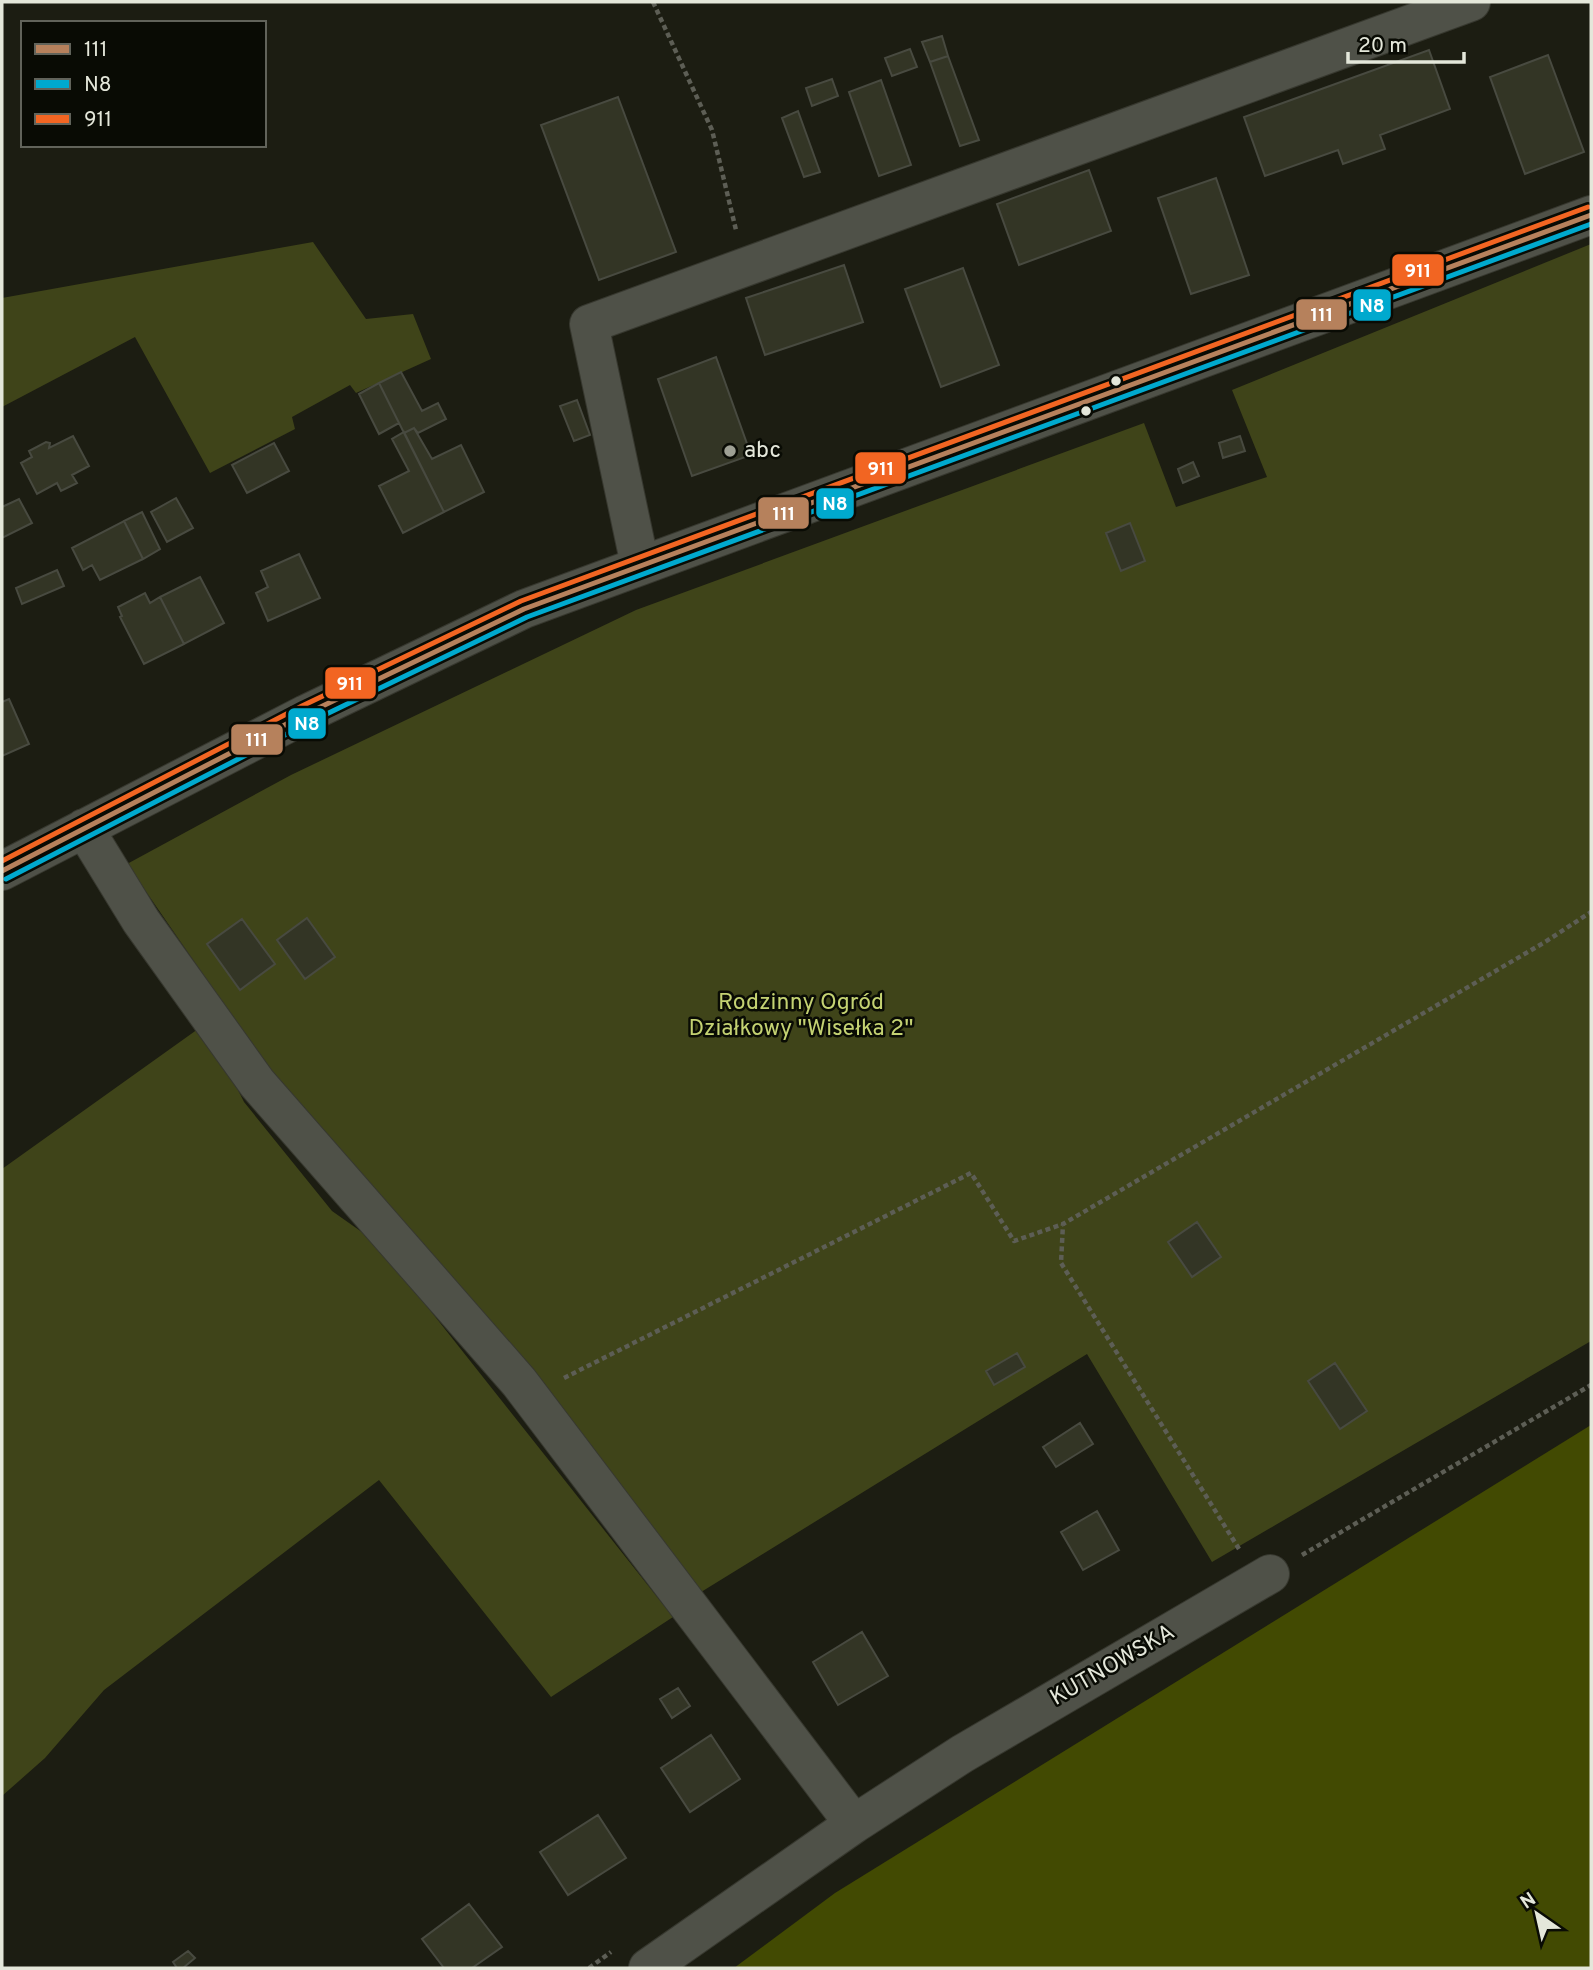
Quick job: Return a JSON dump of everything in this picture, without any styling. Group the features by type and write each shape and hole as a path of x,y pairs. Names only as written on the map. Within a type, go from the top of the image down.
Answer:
{"street":[{"path":"640,565 589,324 1471,2"},
{"path":"2,871 306,714 524,609 1591,215"},
{"path":"84,828 141,921 257,1083 529,1395 854,1824"},
{"name":"KUTNOWSKA","path":"648,1968 854,1824 962,1754 1269,1574"}],"path":[{"path":"653,2 712,130 745,266"},
{"path":"529,1395 971,1173 1014,1241 1063,1224 1591,912"},
{"path":"1063,1224 1061,1263 1236,1545"},
{"path":"1269,1574 1591,1385"}],"green space":[{"path":"313,242 366,319 413,314 431,359 356,393 350,385 292,417 295,429 210,473 135,337 2,407 2,298"},
{"name":"Rodzinny Ogród Działkowy \"Wisełka 2\"","path":"1591,244 1591,1341 1212,1562 1087,1354 693,1597 275,1079 127,864 291,775 636,610 1144,423 1176,507 1267,477 1232,390"},
{"path":"205,1024 244,1102 332,1211 376,1242 673,1617 551,1697 379,1480 104,1690 45,1758 2,1796 2,1169"}],"shaded area":[{"path":"1591,1425 1591,1968 734,1968 835,1893"}],"building":[{"path":"942,36 948,56 930,62 922,42"},
{"path":"910,49 917,67 892,76 885,58"},
{"path":"1429,50 1450,109 1380,135 1385,149 1343,164 1338,150 1265,176 1244,117"},
{"path":"1548,55 1584,152 1525,174 1490,77"},
{"path":"948,56 979,140 960,146 930,62"},
{"path":"832,79 838,96 812,106 806,88"},
{"path":"881,80 911,165 879,176 849,92"},
{"path":"618,97 676,252 599,280 541,125"},
{"path":"798,111 820,172 804,177 782,118"},
{"path":"1089,170 1111,231 1019,265 997,204"},
{"path":"1216,178 1249,275 1191,294 1158,198"},
{"path":"844,265 863,322 765,355 746,298"},
{"path":"963,268 999,365 941,387 905,289"},
{"path":"716,357 751,455 692,476 658,379"},
{"path":"401,372 422,411 438,403 446,419 418,433 414,428 404,433 379,383"},
{"path":"379,383 399,423 379,434 359,394"},
{"path":"577,400 590,435 574,441 560,406"},
{"path":"414,428 432,459 461,445 484,492 444,512 404,433"},
{"path":"404,432 444,512 403,533 379,486 409,471 392,439"},
{"path":"73,436 89,466 72,475 77,483 61,491 57,483 37,494 21,463 32,457 29,451 46,442 50,443 49,448"},
{"path":"1240,436 1245,451 1223,458 1219,443"},
{"path":"274,443 289,471 247,493 232,465"},
{"path":"1193,462 1199,476 1183,483 1178,469"},
{"path":"176,498 193,528 167,542 151,512"},
{"path":"19,499 32,523 2,538 2,507"},
{"path":"142,512 160,549 143,559 124,521"},
{"path":"124,521 143,559 100,580 92,565 83,570 72,548"},
{"path":"1130,523 1145,561 1121,571 1106,533"},
{"path":"299,554 320,598 268,621 256,593 268,587 261,571"},
{"path":"57,570 64,586 22,604 16,588"},
{"path":"200,577 224,623 184,644 160,597"},
{"path":"145,593 150,603 160,597 184,644 144,664 120,617 122,616 118,607"},
{"path":"9,699 29,744 2,756 2,702"},
{"path":"307,918 335,957 305,979 277,940"},
{"path":"242,919 275,964 240,990 207,944"},
{"path":"1197,1222 1221,1257 1192,1277 1168,1242"},
{"path":"1017,1353 1025,1367 994,1385 986,1371"},
{"path":"1335,1363 1367,1411 1340,1429 1308,1381"},
{"path":"1080,1423 1093,1444 1056,1467 1043,1447"},
{"path":"1097,1511 1119,1550 1083,1570 1061,1532"},
{"path":"862,1632 888,1676 838,1705 813,1662"},
{"path":"678,1688 690,1706 672,1718 660,1699"},
{"path":"711,1735 740,1779 690,1812 661,1768"},
{"path":"598,1815 626,1858 568,1895 540,1852"},
{"path":"469,1904 502,1947 472,1968 444,1968 422,1939"},
{"path":"188,1951 195,1958 183,1968 177,1968 173,1962"}],"transit line":[{"name":"911","path":"2,861 302,706 521,601 1588,207"},
{"name":"111","path":"2,871 306,714 524,609 1591,215"},
{"name":"N8","path":"6,879 310,722 527,617 1591,224"}],"place":[{"name":"abc","path":"730,451"}]}
